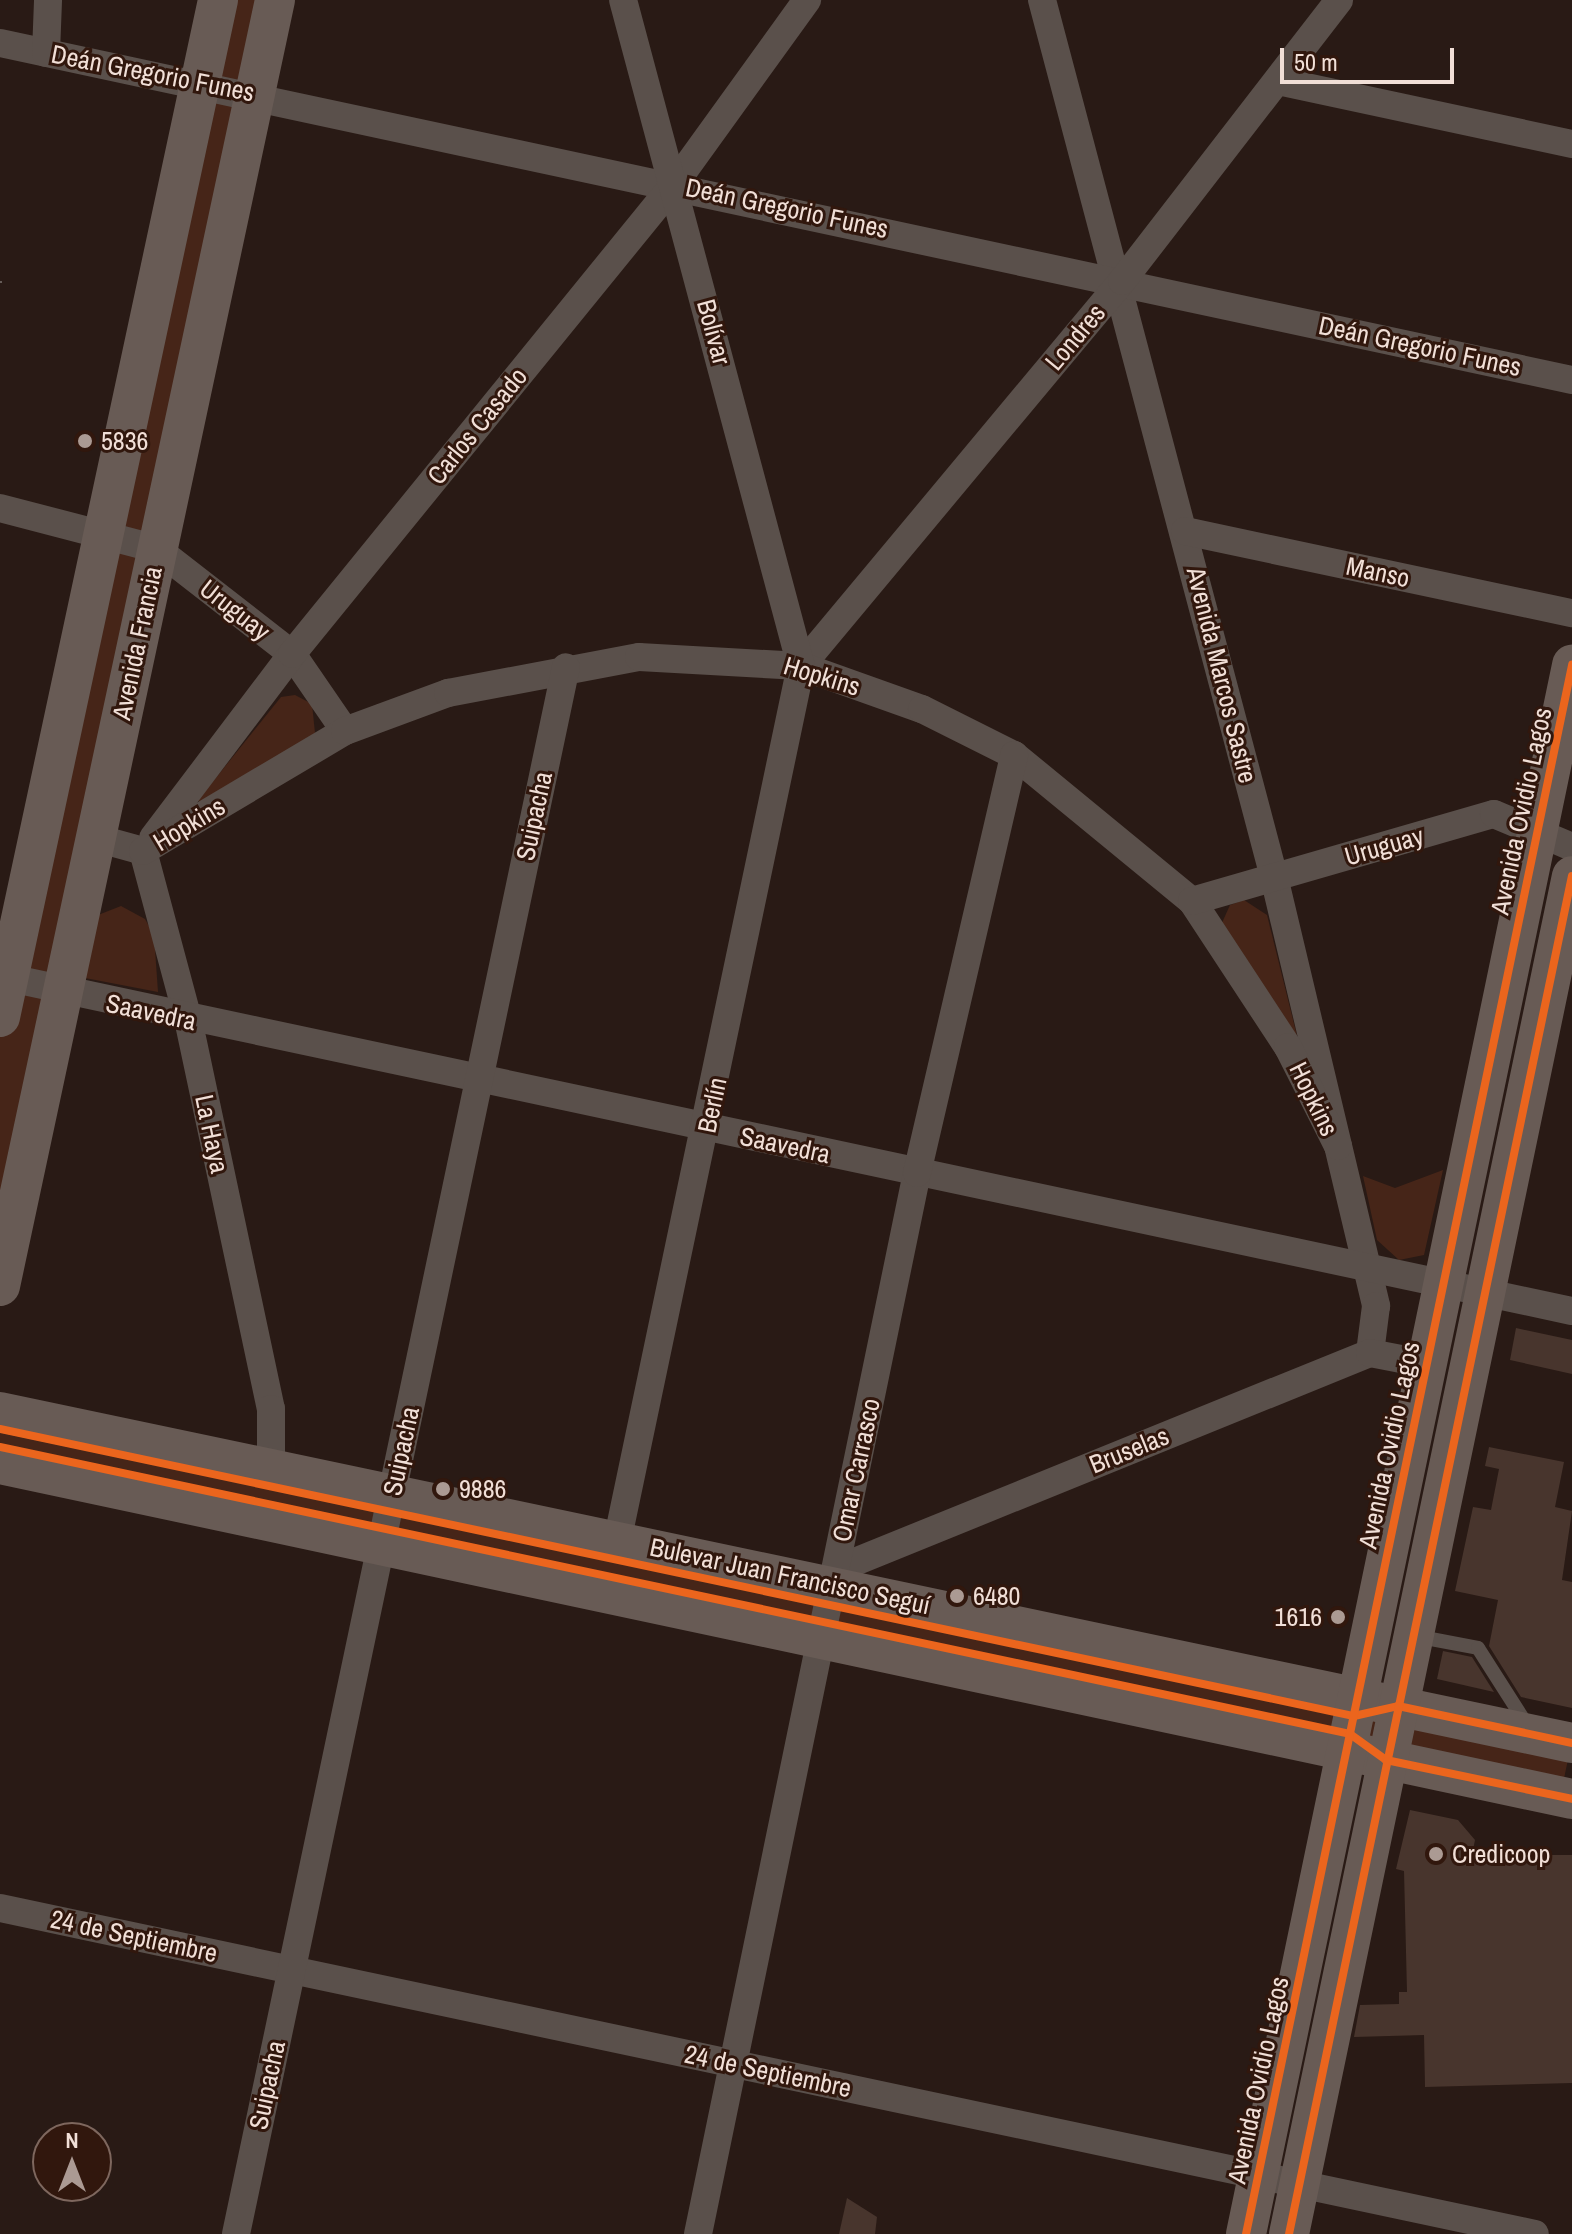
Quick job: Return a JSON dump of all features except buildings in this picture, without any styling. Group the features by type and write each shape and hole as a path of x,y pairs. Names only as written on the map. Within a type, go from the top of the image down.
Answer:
{"main road":[{"path":"0,1017 4,977 105,530 218,0"},
{"name":"Avenida Francia","path":"0,1286 275,0"},
{"name":"Avenida Ovidio Lagos","path":"1246,2234 1443,1284 1555,840 1572,665"},
{"path":"1289,2234 1572,876"},
{"name":"Bulevar Juan Francisco Seguí","path":"0,1412 617,1542 833,1579 1357,1698 1553,1739"},
{"path":"0,1464 1572,1799"}],"street":[{"path":"46,53 48,0"},
{"name":"Bolívar","path":"623,0 675,183 801,666"},
{"name":"Carlos Casado","path":"143,851 292,654 675,183 807,0"},
{"name":"Avenida Marcos Sastre","path":"1042,0 1122,281 1274,877 1376,1306 1370,1353"},
{"name":"Londres","path":"801,666 1122,281 1339,0"},
{"name":"Deán Gregorio Funes","path":"0,43 200,86 255,93 675,183 1572,380"},
{"path":"1278,81 1572,144"},
{"name":"Uruguay","path":"0,508 105,530 157,549 292,654 345,731"},
{"name":"Manso","path":"1185,531 1572,613"},
{"name":"Hopkins","path":"143,851 345,731 448,693 566,667 639,657 801,666 922,709 1014,755 1192,901 1288,1047 1338,1146"},
{"name":"Berlín","path":"617,1542 708,1129 801,666"},
{"name":"Suipacha","path":"236,2234 566,667"},
{"name":"Omar Carrasco","path":"698,2234 917,1173 1014,755"},
{"name":"Uruguay","path":"1192,901 1494,814 1555,840"},
{"path":"96,838 143,851"},
{"name":"La Haya","path":"143,851 188,1019 271,1409 271,1469"},
{"name":"Saavedra","path":"4,977 63,993 1572,1311"},
{"path":"1370,1353 1427,1364"},
{"name":"Bruselas","path":"833,1579 1370,1353"},
{"name":"24 de Septiembre","path":"0,1908 1535,2234"}],"lane":[{"path":"1413,1636 1478,1648 1553,1739"}],"shaded area":[{"path":"218,0 275,0 0,1286 0,1017"},
{"path":"295,695 312,704 315,733 203,807 198,800 281,697"},
{"path":"1244,900 1267,915 1297,1036 1221,925 1230,905"},
{"path":"121,906 145,919 154,935 158,992 85,978 93,917"},
{"path":"1443,1170 1424,1255 1399,1260 1377,1240 1363,1176 1395,1188"},
{"path":"0,1412 1571,1746 1560,1797 0,1465"}],"cycle path":[{"path":"1246,2234 1572,665"},
{"path":"1289,2234 1572,876"},
{"path":"0,1429 1354,1716 1398,1706 1572,1743"},
{"path":"0,1447 1350,1734 1386,1760 1572,1799"}],"place":[{"name":"5836","path":"85,441"},
{"name":"9886","path":"443,1489"},
{"name":"6480","path":"957,1596"},
{"name":"1616","path":"1338,1617"},
{"name":"Credicoop","path":"1436,1854"}]}
